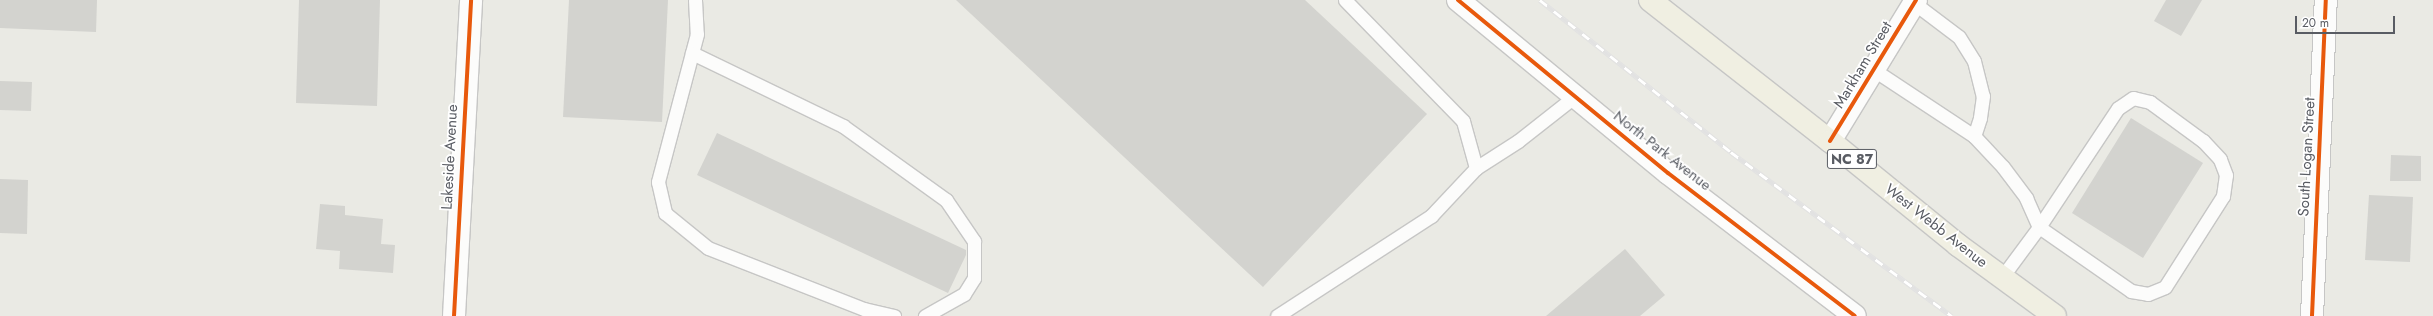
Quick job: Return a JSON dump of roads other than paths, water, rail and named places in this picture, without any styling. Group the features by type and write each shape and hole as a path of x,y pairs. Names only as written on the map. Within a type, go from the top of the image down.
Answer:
{"highway":[{"name":"West Webb Avenue","path":"1650,0 1830,141 1958,245 2055,316"}],"street":[{"name":"Lakeside Avenue","path":"454,316 471,0"},
{"name":"North Park Avenue","path":"1458,0 1668,173 1855,316"},
{"name":"South Logan Street","path":"2312,316 2326,0"},
{"name":"Markham Street","path":"1830,141 1915,2"}],"lane":[{"path":"695,0 697,34 658,182 665,213 708,248 864,310 894,316"},
{"path":"1345,0 1463,121 1476,168"},
{"path":"1915,2 1959,37 1974,61 1983,96 1980,118 1974,136"},
{"path":"692,53 844,126 946,200 974,241 974,278 964,294 925,316"},
{"path":"1874,70 1974,136 2003,168 2026,198 2039,227 2131,292 2148,294 2165,287 2223,196 2226,175 2220,159 2203,141 2150,102 2133,98 2118,108 2039,227 2002,277"},
{"path":"1277,316 1431,216 1476,168 1518,140 1574,97"}],"railway":[{"path":"1540,0 1731,152 1952,316"}]}
